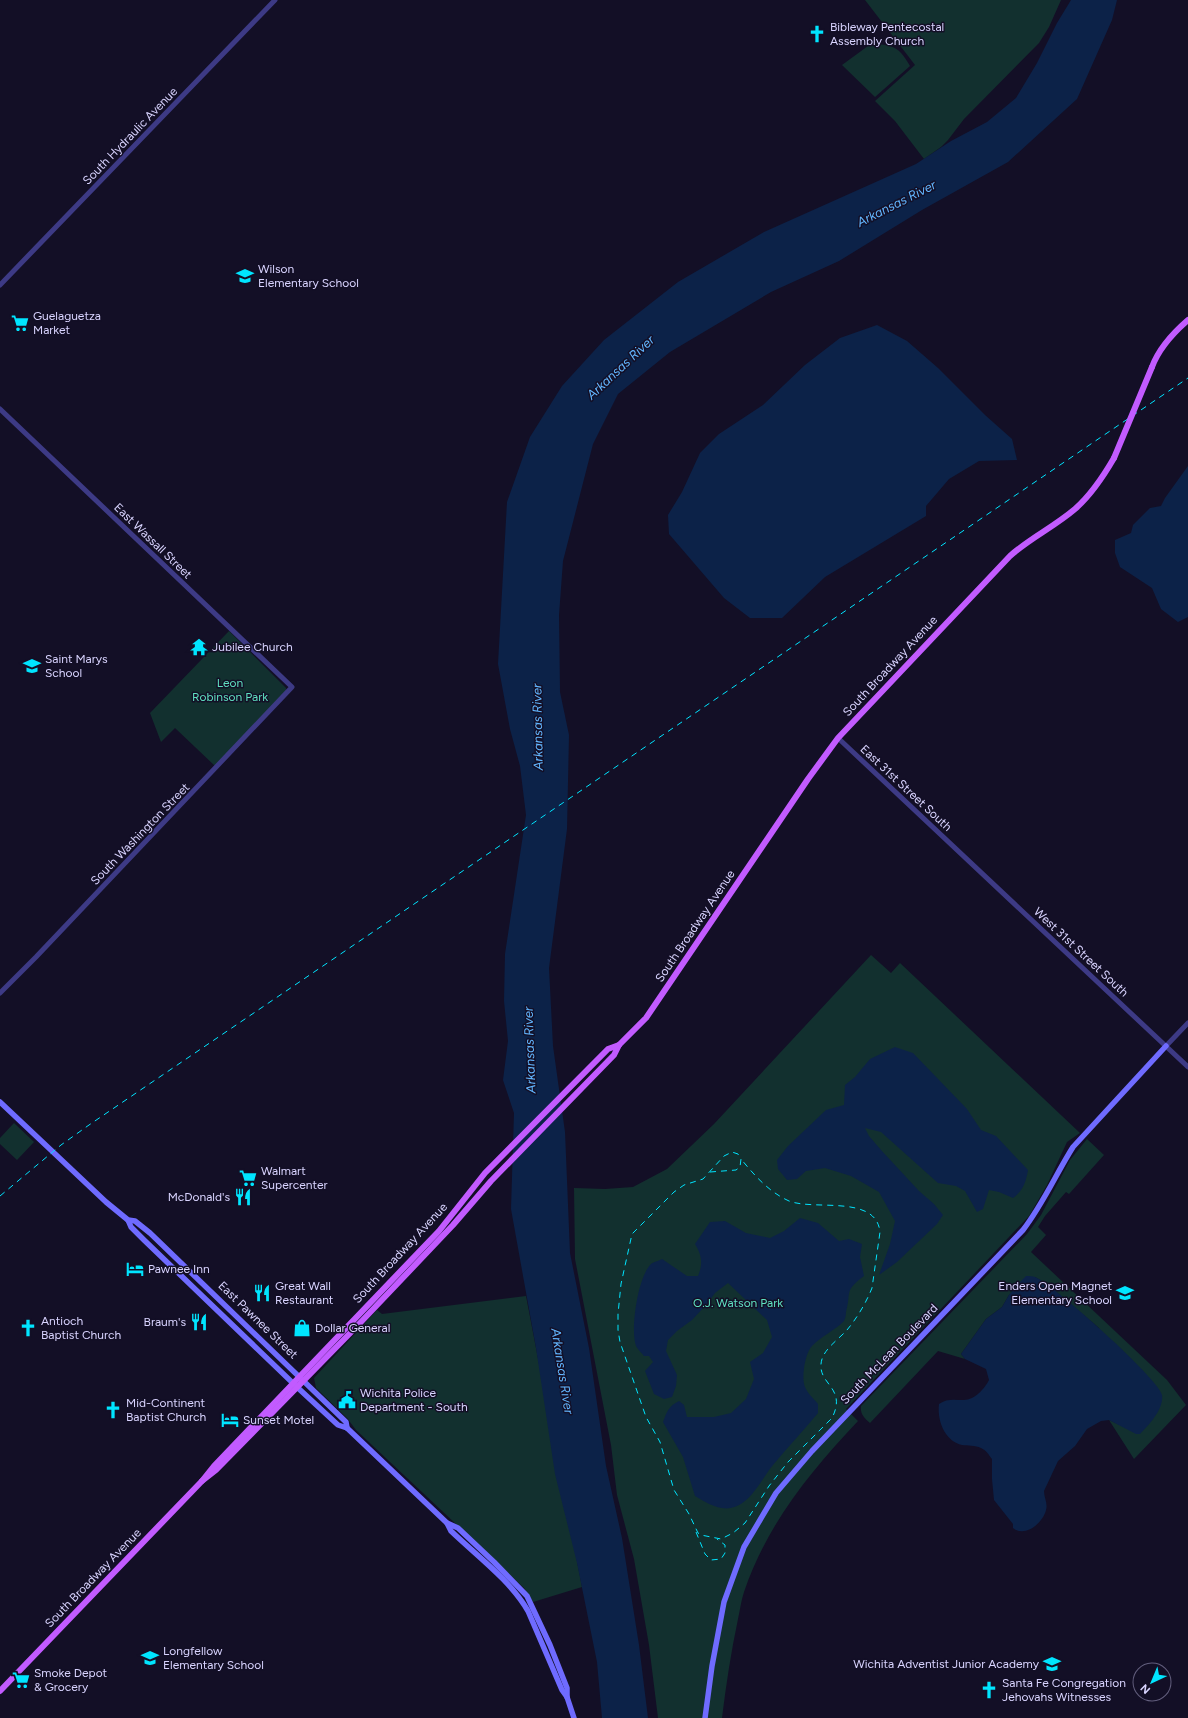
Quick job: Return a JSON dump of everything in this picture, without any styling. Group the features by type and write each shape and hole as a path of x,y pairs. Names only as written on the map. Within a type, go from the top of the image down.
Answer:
{"main road":[{"name":"South Broadway Avenue","path":"0,1691 202,1481 214,1466 292,1382 439,1231 485,1173 584,1072 608,1049 618,1045 646,1018 808,779 838,738 1006,559 1024,544 1076,509 1100,481 1114,458 1155,358 1166,343 1188,320"},
{"name":"South Broadway Avenue","path":"202,1481 216,1470 298,1388 454,1225 491,1181 528,1145 614,1055 618,1045"},
{"name":"South McLean Boulevard","path":"705,1718 712,1666 724,1602 744,1548 776,1493 812,1451 1024,1230 1038,1211 1073,1147 1166,1046"},
{"name":"East Pawnee Street","path":"0,1102 106,1202 128,1220 131,1227 144,1240 298,1388 338,1425 347,1428 447,1523 458,1528 527,1596 547,1638 565,1682 567,1697 574,1718"},
{"name":"East Pawnee Street","path":"128,1220 135,1221 150,1233 346,1422 347,1428"}],"street":[{"name":"South Hydraulic Avenue","path":"0,286 276,0"},
{"name":"East Wassall Street","path":"0,409 292,688"},
{"name":"South Washington Street","path":"0,992 41,952 292,688"},
{"name":"East 31st Street South","path":"838,738 961,852"},
{"name":"West 31st Street South","path":"961,852 1188,1067"},
{"path":"1166,1046 1188,1023"}],"green space":[{"path":"865,0 1061,0 1049,27 1039,43 964,119 948,140 924,159 895,121 875,101 915,65"},
{"path":"875,44 888,45 896,49 910,66 875,97 842,65 868,46"},
{"name":"Leon Robinson Park","path":"229,631 286,688 286,691 215,766 175,728 161,742 150,713"},
{"name":"O.J. Watson Park","path":"871,955 891,973 900,963 1080,1133 1067,1142 1047,1185 1029,1216 846,1409 858,1421 823,1460 792,1500 778,1521 754,1567 741,1602 722,1718 658,1718 649,1645 634,1559 617,1495 611,1445 575,1259 574,1188 605,1189 633,1187 667,1169 714,1124"},
{"path":"14,1123 34,1142 17,1160 0,1144 0,1138"},
{"path":"1087,1139 1104,1155 1069,1194 1066,1192 1045,1216 1038,1227 1046,1235 1031,1252 1167,1380 1186,1405 1134,1459 1109,1420 1122,1426 1099,1328 1048,1285 1035,1277 1009,1295 1002,1307 986,1319 961,1354 965,1359 938,1351 870,1423 863,1416 861,1406 1027,1234 1041,1215 1070,1160"},
{"path":"526,1296 582,1587 533,1602 524,1588 356,1430 347,1418 316,1388 314,1378 377,1310 382,1314"}],"water":[{"name":"Arkansas River","path":"1071,0 1117,0 1112,20 1077,99 1008,162 922,210 839,261 771,292 670,352 618,394 593,444 563,561 559,615 560,692 569,735 567,829 549,968 553,1046 565,1132 570,1253 589,1348 606,1466 622,1538 639,1645 648,1718 602,1718 597,1662 577,1563 555,1474 536,1348 511,1209 514,1113 503,1080 508,1041 504,1001 505,954 526,815 520,766 510,729 498,664 507,502 530,437 562,386 604,340 678,282 764,232 916,164 951,141 987,122 1016,98"},
{"path":"877,325 907,341 938,368 985,415 1012,439 1017,460 979,461 949,479 926,506 926,516 825,577 782,618 750,618 724,598 669,534 668,515 682,492 700,453 719,434 763,405 805,365 840,338"},
{"path":"1188,466 1188,617 1178,622 1161,609 1152,588 1120,567 1115,553 1115,540 1131,533 1133,525 1150,508 1161,506"},
{"path":"895,1047 913,1053 967,1109 981,1130 996,1136 1028,1170 1024,1186 1013,1198 999,1192 989,1190 983,1209 977,1212 965,1191 956,1186 938,1183 881,1132 865,1128 869,1136 881,1150 943,1215 937,1224 897,1262 879,1275 890,1244 895,1221 879,1192 851,1176 825,1168 806,1171 797,1179 787,1180 778,1169 777,1160 788,1146 826,1110 844,1105 845,1085 855,1077 870,1059"},
{"path":"800,1218 818,1223 839,1241 849,1239 862,1244 860,1257 864,1276 853,1285 849,1292 848,1305 844,1321 815,1343 807,1354 803,1378 805,1387 818,1404 818,1413 773,1465 748,1498 737,1506 731,1508 720,1508 695,1496 683,1457 663,1422 669,1409 679,1401 684,1405 687,1417 714,1417 731,1413 746,1399 754,1379 750,1362 763,1353 772,1337 767,1320 728,1283 715,1293 692,1320 668,1340 666,1351 677,1375 676,1386 672,1397 664,1399 654,1394 645,1371 653,1362 649,1356 644,1356 638,1349 634,1338 636,1304 642,1280 646,1270 652,1263 662,1259 687,1276 698,1276 701,1267 701,1260 695,1244 710,1222 725,1221 746,1233 770,1238 784,1231"},
{"path":"1026,1276 1034,1277 1046,1283 1125,1352 1156,1386 1162,1395 1162,1400 1161,1406 1155,1416 1140,1434 1136,1434 1109,1420 1101,1421 1087,1429 1075,1446 1058,1461 1044,1491 1046,1507 1041,1520 1033,1528 1018,1531 1013,1528 1013,1524 994,1500 992,1459 986,1451 981,1448 956,1443 947,1435 943,1429 939,1417 939,1404 948,1400 964,1400 972,1398 982,1390 987,1383 989,1380 986,1369 965,1359 961,1354 986,1319 1002,1307 1009,1295"}],"railway":[{"path":"0,1196 61,1145 89,1125 1188,378"},
{"path":"710,1172 736,1170 740,1167 741,1159 738,1154 732,1152 724,1156 703,1179 684,1185 674,1192 632,1234 621,1284 618,1330 620,1342 646,1417 660,1442 674,1490 689,1514 698,1533 721,1539 733,1533 745,1523 769,1486 788,1462 832,1418 836,1408 835,1393 824,1377 821,1364 822,1359 827,1350 847,1330 870,1294 880,1232 876,1220 868,1213 856,1208 800,1204 789,1201 775,1193 763,1183 741,1159"},
{"path":"696,1532 705,1554 711,1560 721,1559 725,1553 725,1545 717,1539"}],"place":[{"name":"Bibleway Pentecostal Assembly Church","path":"817,34"},
{"name":"Wilson Elementary School","path":"245,276"},
{"name":"Guelaguetza Market","path":"20,323"},
{"name":"Jubilee Church","path":"199,647"},
{"name":"Saint Marys School","path":"32,666"},
{"name":"Walmart Supercenter","path":"248,1178"},
{"name":"McDonald's","path":"243,1197"},
{"name":"Pawnee Inn","path":"135,1269"},
{"name":"Great Wall Restaurant","path":"262,1293"},
{"name":"Enders Open Magnet Elementary School","path":"1125,1293"},
{"name":"Braum's","path":"199,1322"},
{"name":"Antioch Baptist Church","path":"28,1328"},
{"name":"Dollar General","path":"302,1328"},
{"name":"Wichita Police Department - South","path":"347,1400"},
{"name":"Mid-Continent Baptist Church","path":"113,1410"},
{"name":"Sunset Motel","path":"230,1420"},
{"name":"Longfellow Elementary School","path":"150,1658"},
{"name":"Wichita Adventist Junior Academy","path":"1052,1664"},
{"name":"Smoke Depot & Grocery","path":"21,1680"},
{"name":"Santa Fe Congregation Jehovahs Witnesses","path":"989,1690"}]}
